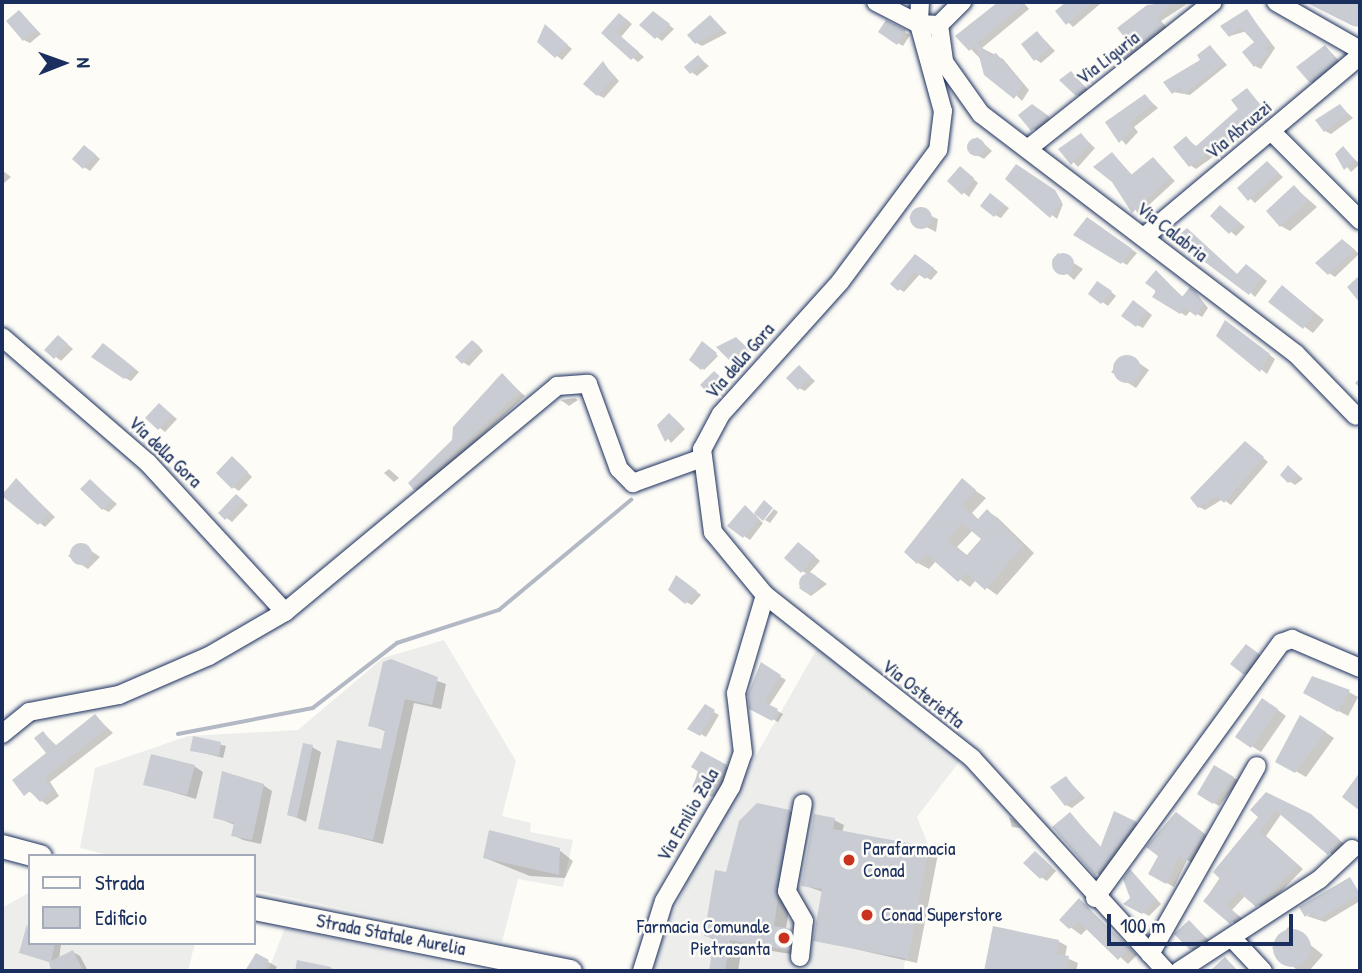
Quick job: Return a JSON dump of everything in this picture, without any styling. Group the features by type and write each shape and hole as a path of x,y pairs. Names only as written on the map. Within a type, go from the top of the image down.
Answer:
{"main road":[{"path":"2,846 32,854"},
{"name":"Strada Statale Aurelia","path":"256,908 570,971"}],"street":[{"path":"876,2 919,24 939,24 962,2"},
{"name":"Via della Gora","path":"702,457 732,395 840,282 938,150 944,131 938,96 919,24 920,2"},
{"name":"Via Liguria","path":"1030,147 1213,2"},
{"path":"1276,2 1360,50"},
{"name":"Via Calabria","path":"939,24 938,45 957,88 981,114 1030,147 1296,354 1356,416"},
{"name":"Via Abruzzi","path":"1144,237 1360,56"},
{"path":"938,96 957,88"},
{"path":"1270,131 1360,220"},
{"name":"Via della Gora","path":"2,337 158,473 285,612"},
{"path":"2,734 29,712 90,705 153,681 285,612 557,386 587,384 620,469 633,483 702,457"},
{"name":"Via Osterietta","path":"702,457 717,542 765,595 972,758 1017,802 1095,898 1166,971"},
{"name":"Via Emilio Zola","path":"642,971 664,901 731,787 743,753 736,693 765,595"},
{"path":"1095,898 1281,643 1292,639 1360,668"},
{"path":"1150,954 1257,766"},
{"path":"800,957 804,921 787,891 803,803"},
{"path":"1179,971 1320,879 1352,849"},
{"path":"1232,938 1263,971"}],"shaded area":[{"path":"444,640 516,761 502,816 531,823 530,832 573,840 563,887 518,879 502,942 256,890 256,854 104,854 80,848 95,768 188,736 298,730 383,658"},
{"path":"818,647 962,758 917,817 929,847 903,971 650,971 693,866"},
{"path":"28,893 28,945 194,945 188,971 2,971 2,908"},
{"path":"285,928 486,971 268,971"}],"building":[{"path":"998,2 1027,2 977,43 989,56 996,53 1023,85 1014,99 984,75 976,45 969,51 955,36"},
{"path":"1066,2 1093,2 1066,25 1055,11"},
{"path":"1174,2 1157,18 1163,25 1120,61 1115,58 1126,39 1117,28 1147,5"},
{"path":"1305,2 1360,2 1360,27 1353,26"},
{"path":"1247,9 1270,44 1264,48 1269,54 1254,67 1242,52 1254,42 1241,28 1229,37 1220,26"},
{"path":"19,10 37,30 23,41 6,21"},
{"path":"653,11 670,24 655,39 639,25"},
{"path":"619,13 627,20 616,32 639,52 631,60 601,33"},
{"path":"710,15 723,29 695,44 687,35"},
{"path":"886,20 906,30 897,45 878,32"},
{"path":"545,24 568,45 555,58 537,42"},
{"path":"1037,31 1050,47 1034,61 1021,44"},
{"path":"1210,45 1224,63 1184,94 1180,88 1172,94 1163,82 1200,60 1197,55"},
{"path":"1325,45 1336,60 1310,83 1296,67"},
{"path":"698,55 704,62 690,74 684,67"},
{"path":"603,61 614,78 597,96 583,84"},
{"path":"1071,71 1086,88 1076,96 1059,80"},
{"path":"1247,88 1266,112 1189,167 1173,147 1186,136 1195,147 1238,109 1231,100"},
{"path":"1145,94 1153,104 1129,123 1133,128 1119,143 1105,122"},
{"path":"1032,104 1050,117 1031,131 1018,115"},
{"path":"1340,104 1348,114 1324,132 1315,120"},
{"path":"1081,133 1090,144 1071,165 1058,149"},
{"path":"972,138 980,138 985,147 983,154 972,156 967,151 967,143"},
{"path":"84,145 96,155 83,169 72,159"},
{"path":"1343,146 1355,160 1344,170 1335,154"},
{"path":"1112,152 1131,175 1153,157 1171,177 1132,213 1112,182 1093,167"},
{"path":"1267,161 1279,173 1248,201 1237,188"},
{"path":"1016,164 1055,190 1062,202 1050,218 1005,179"},
{"path":"960,166 974,178 962,195 947,181"},
{"path":"1294,185 1308,201 1280,227 1266,211"},
{"path":"990,193 1004,204 994,217 980,206"},
{"path":"1220,205 1240,223 1229,234 1210,216"},
{"path":"921,207 929,210 932,218 929,226 921,229 913,226 910,218 913,210"},
{"path":"1087,217 1132,249 1121,264 1073,235"},
{"path":"1187,228 1237,274 1246,264 1262,277 1249,295 1174,239"},
{"path":"1342,239 1355,250 1328,275 1315,263"},
{"path":"1063,253 1071,256 1074,264 1071,272 1063,275 1055,272 1052,264 1055,256"},
{"path":"915,254 934,268 925,279 915,272 898,291 890,284"},
{"path":"1156,270 1182,297 1190,287 1196,292 1204,304 1196,316 1185,308 1180,314 1152,297 1156,291 1145,283"},
{"path":"1360,275 1360,303 1347,287"},
{"path":"1097,281 1112,291 1101,304 1088,294"},
{"path":"1282,285 1315,313 1303,329 1268,302"},
{"path":"1133,300 1147,311 1136,327 1121,316"},
{"path":"1225,320 1270,354 1260,372 1216,336"},
{"path":"58,335 68,344 54,359 44,350"},
{"path":"736,337 747,348 729,360 716,347"},
{"path":"472,340 479,346 462,364 455,357"},
{"path":"702,341 717,353 701,370 689,360"},
{"path":"103,343 134,368 124,379 91,357"},
{"path":"1127,355 1137,359 1141,369 1137,379 1127,383 1117,379 1113,369 1117,359"},
{"path":"799,365 811,377 798,390 786,378"},
{"path":"714,371 724,380 710,395 700,385"},
{"path":"502,373 520,392 414,490 408,483 452,440 453,427"},
{"path":"159,403 172,415 158,430 145,418"},
{"path":"669,413 681,425 665,442 657,425"},
{"path":"1245,441 1264,457 1224,503 1217,496 1198,508 1190,498"},
{"path":"232,456 248,472 232,489 216,473"},
{"path":"1288,465 1299,476 1288,483 1280,475"},
{"path":"16,478 50,513 38,525 2,496"},
{"path":"962,478 976,490 962,506 977,520 987,509 1023,546 985,590 966,573 958,582 926,554 917,564 904,552","holes":["962,523 981,539 966,556 947,540"]},
{"path":"90,479 112,500 102,510 80,489"},
{"path":"236,494 244,501 225,520 218,513"},
{"path":"764,500 773,508 763,521 754,513"},
{"path":"745,505 759,519 743,538 727,526"},
{"path":"798,542 815,556 801,573 784,558"},
{"path":"81,543 89,546 92,554 89,562 81,565 73,562 70,554 73,546"},
{"path":"809,573 816,576 819,583 816,590 809,593 802,590 799,583 802,576"},
{"path":"676,575 697,591 685,604 668,590"},
{"path":"1246,644 1259,654 1244,675 1230,664"},
{"path":"391,659 438,677 432,705 405,699 373,840 318,829 337,740 381,749 385,730 368,726 383,662"},
{"path":"761,662 781,675 764,702 778,709 772,721 749,709 748,694"},
{"path":"1312,676 1350,690 1338,712 1303,693"},
{"path":"1262,698 1278,709 1251,748 1235,737"},
{"path":"705,704 715,710 700,736 687,729"},
{"path":"95,714 107,728 44,778 53,791 40,802 30,791 24,796 12,780 46,753 34,738 43,731 55,746"},
{"path":"1300,715 1326,732 1295,773 1275,762"},
{"path":"193,736 221,742 219,756 190,751"},
{"path":"303,743 313,745 297,818 287,815"},
{"path":"701,751 727,765 712,797 692,787 699,772 691,767"},
{"path":"151,754 195,765 187,795 143,785"},
{"path":"1214,765 1234,777 1213,804 1197,794"},
{"path":"222,771 264,784 252,840 231,836 234,823 213,818"},
{"path":"1360,772 1360,811 1342,797"},
{"path":"1066,776 1080,795 1065,806 1050,787"},
{"path":"1266,792 1311,814 1339,839 1328,855 1275,810 1260,832 1298,865 1256,907 1239,892 1226,905 1238,916 1230,924 1203,901 1221,880 1213,872 1258,817 1250,810"},
{"path":"757,803 790,810 774,926 792,929 789,950 730,940 725,971 709,971 714,938 704,936 715,870 726,872 739,821"},
{"path":"1114,811 1137,822 1095,876 1052,827 1070,812 1100,848"},
{"path":"1176,812 1205,834 1186,861 1179,856 1166,884 1148,874 1158,856 1146,847"},
{"name":"Conad Superstore","path":"814,814 835,818 833,829 929,847 908,959 813,941 822,889 801,886"},
{"path":"489,830 560,848 559,875 483,858"},
{"path":"1035,851 1052,867 1040,879 1023,863"},
{"path":"1130,869 1157,900 1142,914 1123,904 1130,898 1123,879"},
{"path":"1350,877 1360,894 1318,920 1312,912 1305,917 1299,907"},
{"path":"1079,898 1128,949 1118,960 1079,922 1069,929 1059,920"},
{"path":"1189,920 1205,937 1190,950 1174,934"},
{"path":"27,924 28,945 55,945 51,961 73,950 83,971 51,971 49,962 19,953"},
{"path":"993,926 1059,940 1056,954 1069,956 1067,971 984,971"},
{"path":"1292,929 1306,934 1311,948 1306,962 1292,967 1278,962 1273,948 1278,934"},
{"path":"256,953 269,960 262,971 245,971"},
{"path":"1225,957 1238,971 1210,971"},
{"path":"297,960 331,967 330,971 295,971"}],"waterway":[{"path":"178,734 313,708 397,643 499,610 631,500"}],"place":[{"name":"Parafarmacia Conad","path":"849,860"},
{"name":"Conad Superstore","path":"867,915"},
{"name":"Farmacia Comunale Pietrasanta","path":"784,938"}]}
